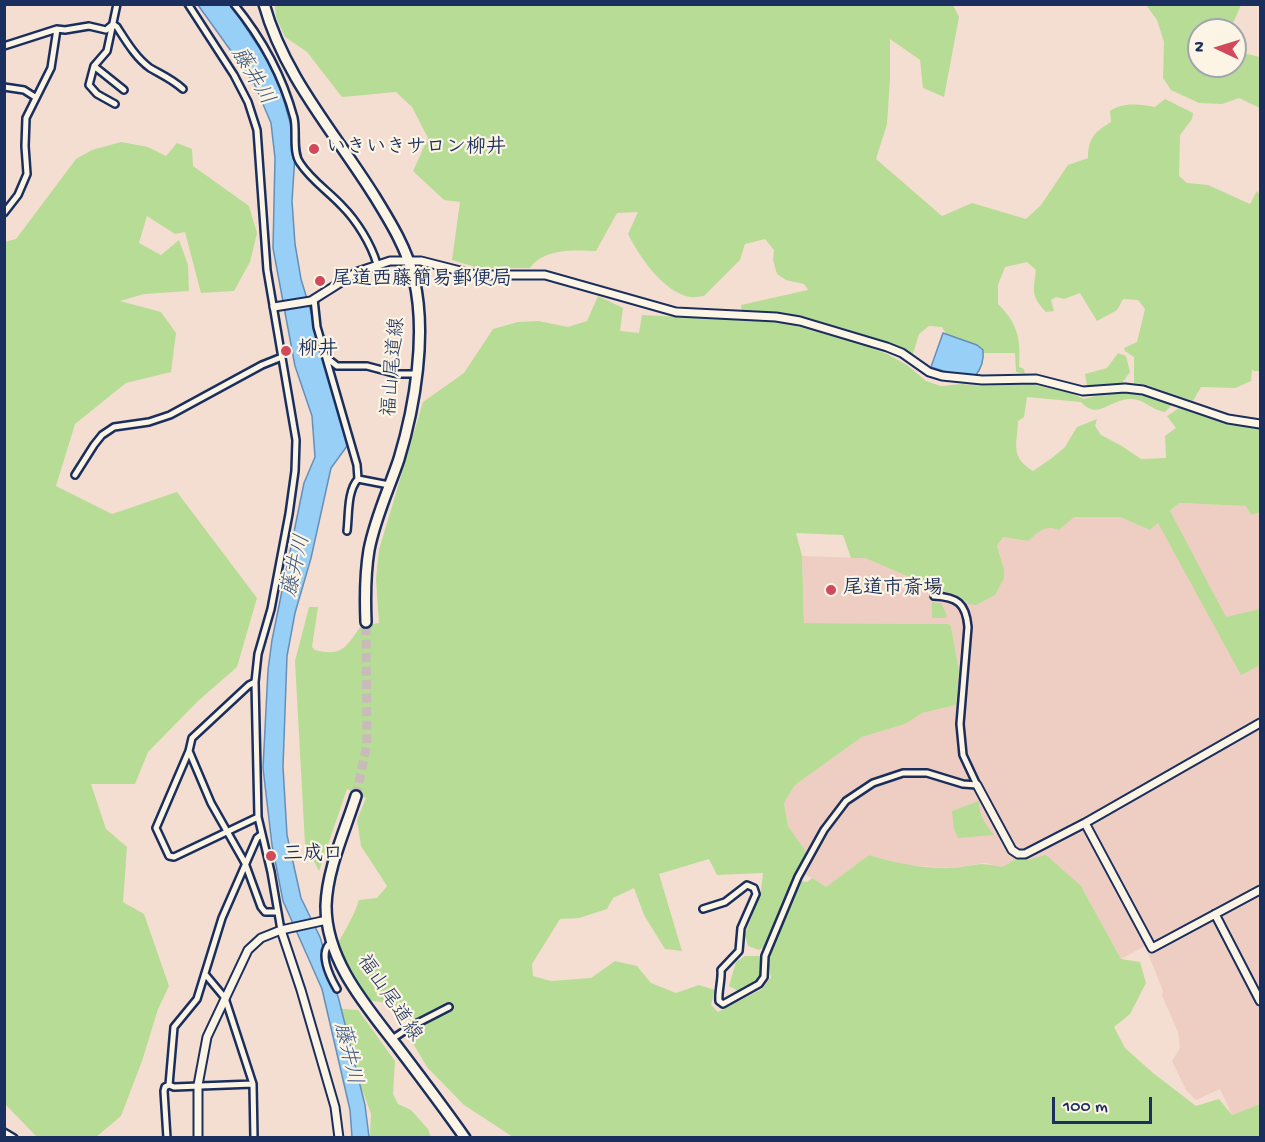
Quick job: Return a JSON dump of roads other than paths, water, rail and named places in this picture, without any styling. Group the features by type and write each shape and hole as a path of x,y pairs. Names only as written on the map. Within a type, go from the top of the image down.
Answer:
{"main road":[{"name":"福山尾道線","path":"264,4 271,30 292,73 395,230 414,280 419,333 416,374 409,419 370,547 364,590 366,622"},
{"name":"福山尾道線","path":"356,796 332,869 323,921 343,969 360,998 465,1137"}],"street":[{"path":"116,105 97,94 88,85 94,66 107,51 117,4"},
{"path":"188,4 234,75 248,102 257,130 267,270 296,440 295,471 289,514 271,609 258,654 255,682 258,817 277,912 285,929 334,1107 339,1137"},
{"path":"234,4 277,68 295,121 298,160 310,176 343,206 362,230 377,264"},
{"path":"4,46 57,29 89,26 106,30 113,24"},
{"path":"113,24 150,68 172,79 183,88"},
{"path":"4,213 18,195 27,174 26,118 51,68 57,29"},
{"path":"94,66 124,90"},
{"path":"277,68 292,73"},
{"path":"4,87 24,90 35,97"},
{"path":"274,307 311,300 357,272 390,261 421,261 476,275 545,275 676,312 776,317 800,321 887,347 902,353 929,372 942,376 982,380 1036,379 1083,391 1125,388 1143,390 1228,419 1260,423"},
{"path":"311,300 325,357 357,465 358,478 351,493 347,531"},
{"path":"75,475 102,435 114,427 149,422 170,415 262,365 282,357"},
{"path":"325,357 337,366 367,366 397,374 416,374"},
{"path":"358,478 389,485"},
{"path":"934,596 950,597 959,603 967,616 960,724 963,755 1012,850 1018,854 1025,854 1085,823 1260,723"},
{"path":"255,682 192,738 189,751 156,828 169,856 174,857 258,817"},
{"path":"189,751 212,803 245,863 261,907 265,912 277,912"},
{"path":"703,909 725,902 747,885 754,888 756,894 741,928 739,951 721,970 722,981 718,996 719,1001 723,1004 759,984 764,977 765,956 798,877 824,830 846,801 873,783 903,773 927,773 963,784 977,785"},
{"path":"1085,823 1152,948 1260,890"},
{"path":"167,1137 164,1092 165,1087 169,1085 174,1027 196,999 222,918 245,863 257,838 262,834"},
{"path":"1215,914 1260,1001"},
{"path":"198,1137 198,1085 207,1037 248,950 261,938 285,929 323,921"},
{"path":"332,942 326,946 324,951 331,978 337,989"},
{"path":"205,974 225,998 253,1084 254,1137"},
{"path":"392,1039 449,1007"},
{"path":"169,1085 174,1087 253,1084"},
{"path":"4,1132 14,1137"}],"water":[{"name":"藤井川","path":"198,5 231,5 268,61 282,94 291,126 295,155 292,201 295,244 301,279 350,442 331,468 311,558 295,613 287,656 283,767 287,835 301,898 320,937 339,1000 365,1105 369,1137 352,1137 350,1110 322,989 283,901 272,845 263,768 268,670 272,640 304,483 315,457 312,416 295,366 273,248 275,158 271,123 254,83"},
{"path":"943,333 977,345 983,350 982,364 975,376 953,374 931,367"}],"tunnel":[{"path":"356,796 367,744 366,622"}],"place":[{"name":"いきいきサロン柳井","path":"314,149"},
{"name":"尾道西藤簡易郵便局","path":"320,281"},
{"name":"柳井","path":"286,351"},
{"name":"尾道市斎場","path":"831,590"},
{"name":"三成口","path":"271,856"}]}
